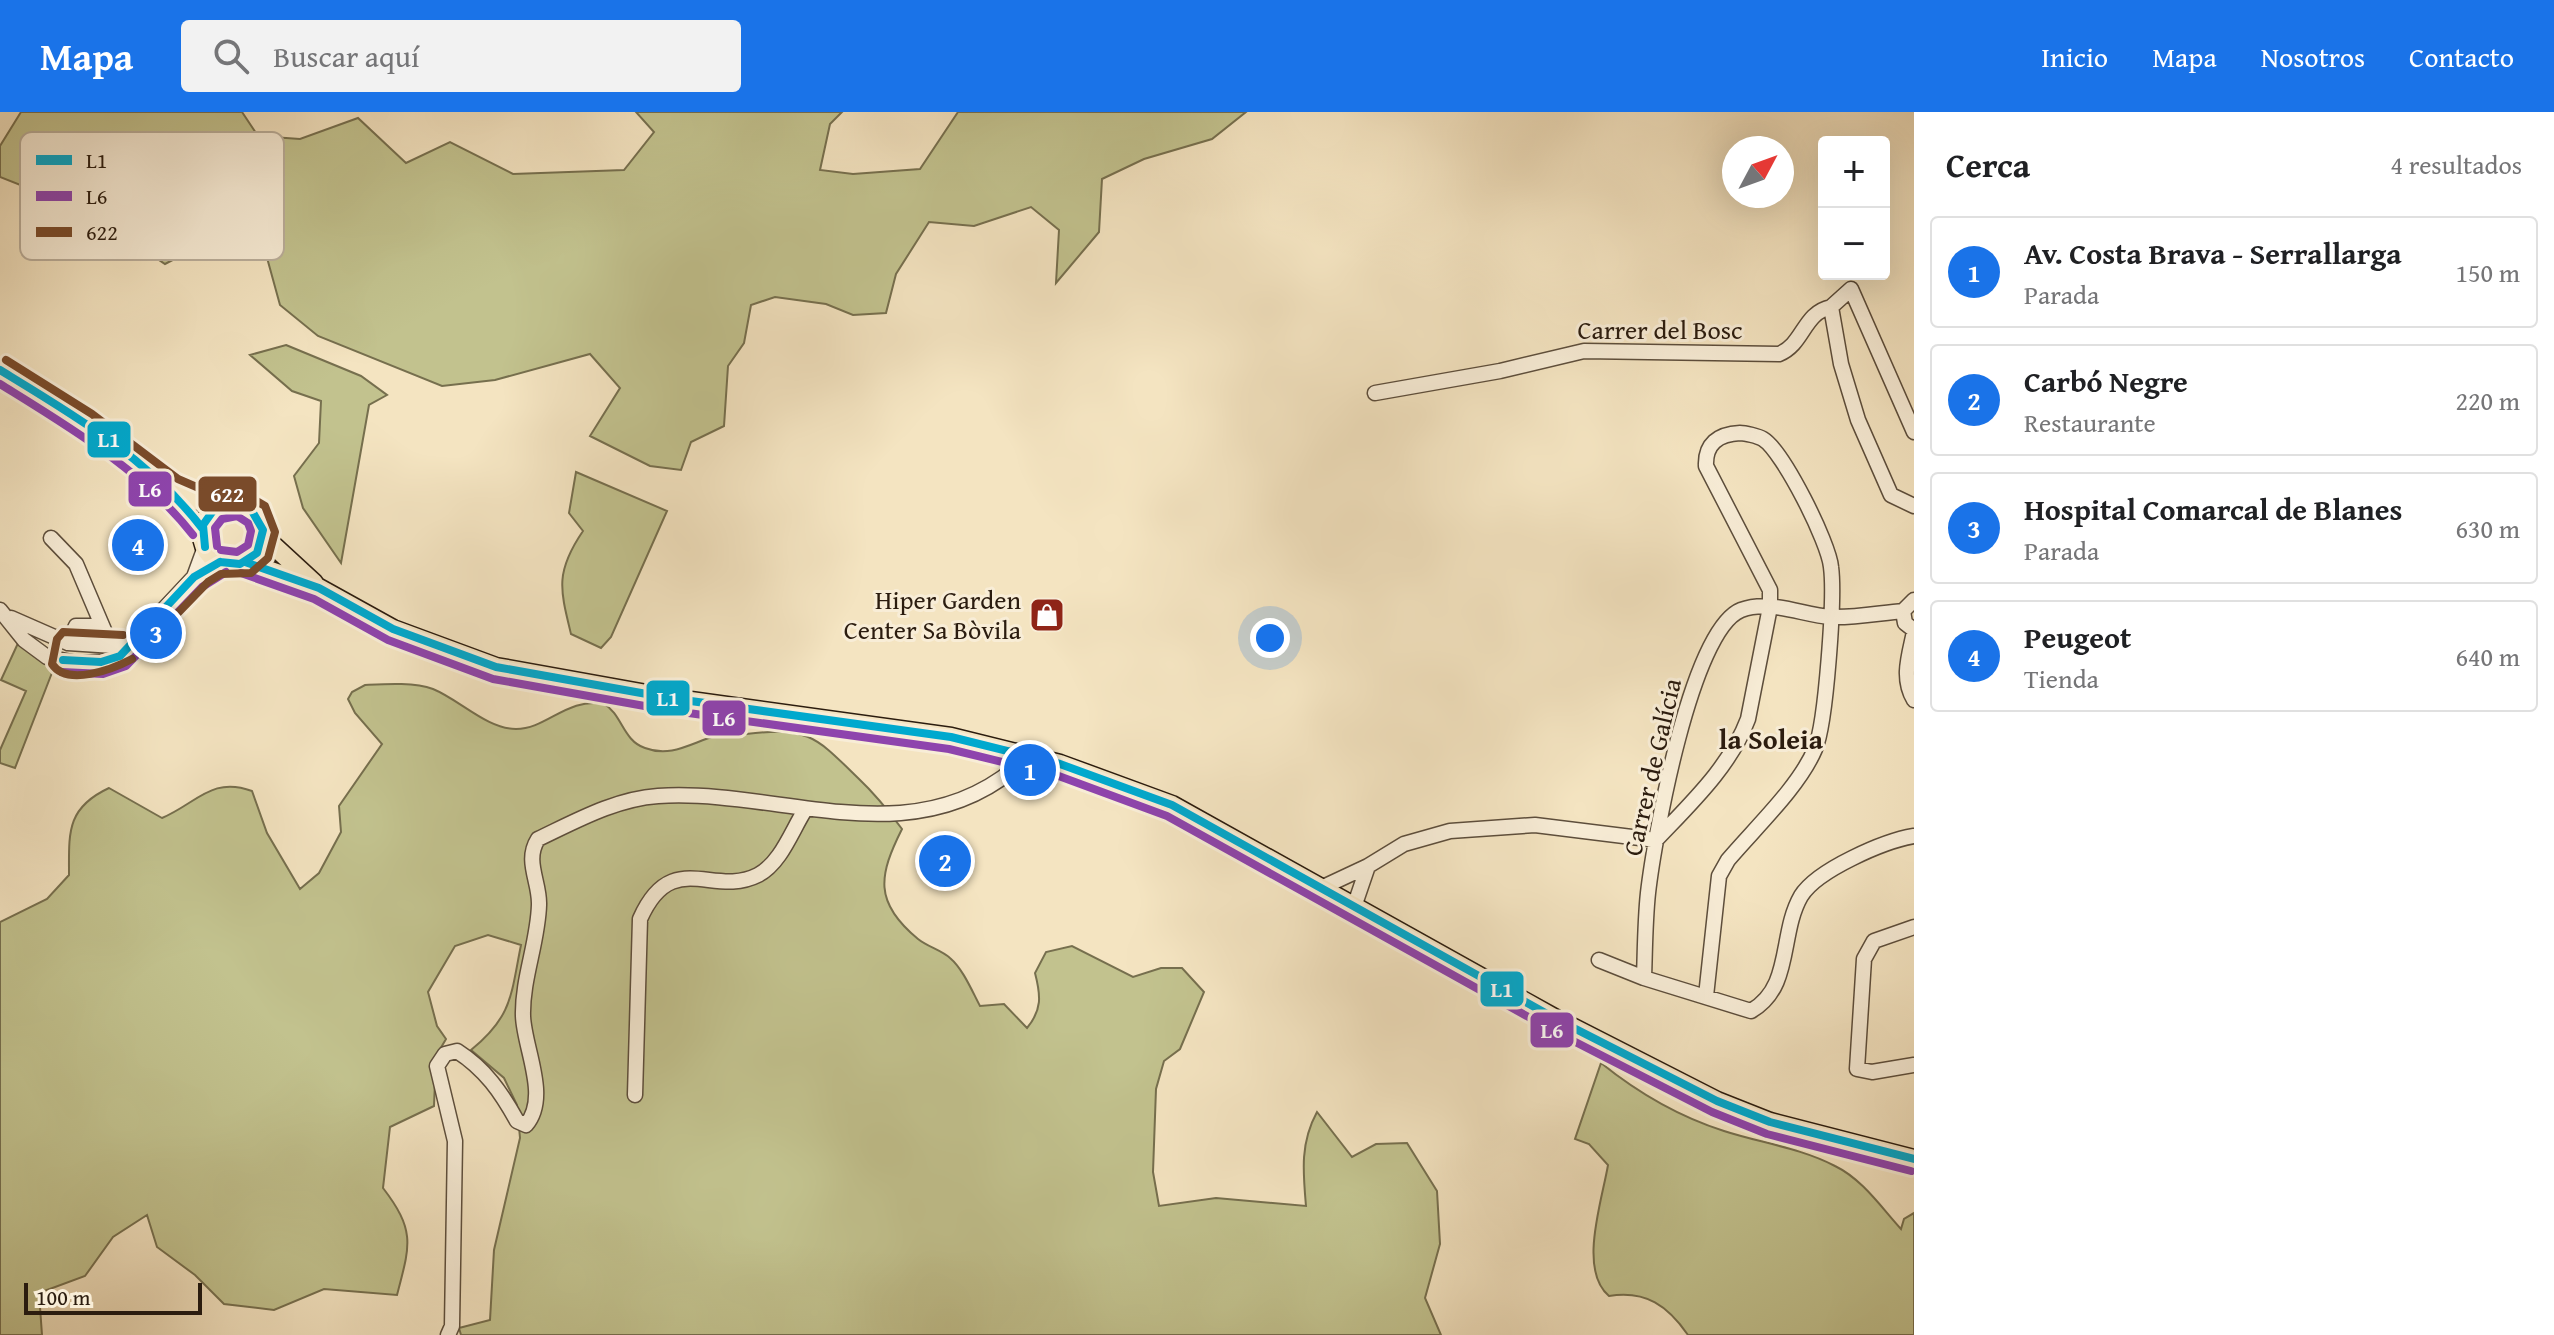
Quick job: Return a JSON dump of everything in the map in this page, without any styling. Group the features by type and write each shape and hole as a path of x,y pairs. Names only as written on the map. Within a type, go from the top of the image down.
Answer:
{"main road":[{"path":"0,370 85,424 172,489 215,508"},
{"path":"172,489 202,528 205,547 220,562 231,565 245,562 257,553 263,536 260,520 249,508 230,503 215,508 202,528"},
{"path":"263,536 319,588"},
{"path":"245,562 319,588 393,629 496,667 578,684 951,737 1016,751 1172,805 1629,1058 1717,1101 1770,1122 1914,1159"}],"street":[{"path":"1914,432 1851,289 1831,307 1841,364 1858,420 1891,495 1914,506"},
{"name":"Carrer del Bosc","path":"1375,393 1500,371 1584,351 1779,354 1789,350 1813,314 1831,307"},
{"path":"1321,888 1368,866 1404,844 1450,831 1535,825 1656,840 1705,789 1742,736 1770,607 1770,590 1706,466 1706,451 1714,440 1741,433 1764,439 1776,453 1809,508 1831,565 1832,617 1817,746 1807,765 1728,860 1719,876 1706,996"},
{"path":"51,538 76,564 110,644"},
{"path":"194,577 205,547"},
{"path":"2,612 24,640 47,657 76,663 101,662 120,656 194,577 220,562"},
{"path":"1770,607 1832,617 1909,606 1905,623 1914,631 1907,666 1907,688 1914,700"},
{"name":"Carrer de Galícia","path":"1644,978 1648,895 1656,840 1692,688 1714,641 1733,615 1743,609 1770,607"},
{"path":"2,612 30,629 68,643 129,647"},
{"path":"68,643 76,626 102,626"},
{"path":"101,662 110,644"},
{"path":"448,1335 452,1326 455,1141 437,1066 445,1054 457,1051 474,1062 499,1089 517,1121 526,1125 532,1118 536,1092 523,1016 540,903 532,866 533,847 538,839 626,800 658,796 718,795 805,810 890,815 949,806 989,789 1014,769 1016,751"},
{"path":"635,1095 640,919 648,900 663,885 689,879 740,879 758,875 777,858 805,810"},
{"path":"1599,960 1644,978 1751,1011 1767,1002 1778,982 1792,917 1802,893 1829,871 1897,839 1914,836"},
{"path":"1354,907 1368,866"},
{"path":"1914,927 1874,941 1864,959 1857,1069 1872,1072 1914,1065"}],"green space":[{"path":"21,112 242,112 255,132 20,132 20,185 0,177 0,146"},
{"path":"636,112 842,112 830,124 820,170 853,174 920,169 958,112 1246,112 1212,139 1144,159 1102,179 1099,232 1056,283 1059,230 1031,207 974,226 929,222 896,274 886,313 853,315 826,304 775,297 751,305 744,343 728,366 724,426 691,442 681,470 650,466 590,436 620,388 590,354 495,380 442,386 318,336 280,305 268,260 284,260 284,138 300,139 358,118 406,163 450,142 513,174 624,170 654,132"},
{"path":"286,345 361,376 387,395 369,405 341,563 303,508 294,476 319,443 321,401 292,391 250,355"},
{"path":"576,472 667,511 611,637 601,648 571,634 564,605 564,570 583,531 569,513"},
{"path":"19,641 55,665 15,768 0,763 0,750 26,691 1,680"},
{"path":"365,685 417,685 433,689 495,724 516,729 538,724 579,705 604,704 615,714 632,740 654,751 681,748 715,736 767,732 798,734 820,744 870,790 902,829 885,874 884,887 893,913 918,939 955,963 980,1006 1004,1004 1027,1028 1038,1009 1035,973 1046,952 1072,946 1133,977 1161,968 1182,968 1204,992 1180,1049 1164,1061 1156,1089 1153,1172 1159,1206 1216,1198 1306,1206 1305,1146 1317,1112 1352,1157 1376,1144 1407,1143 1437,1191 1440,1244 1425,1298 1441,1335 461,1335 459,1328 490,1320 494,1250 520,1138 517,1105 504,1078 471,1050 503,1015 512,991 521,945 488,935 455,946 428,992 437,1026 446,1039 436,1056 434,1106 390,1127 383,1188 401,1216 407,1239 397,1295 324,1289 274,1310 224,1304 195,1275 157,1247 147,1215 113,1237 85,1276 39,1293 42,1335 0,1335 0,922 47,899 69,875 70,834 77,813 109,788 162,818 215,789 238,787 252,791 267,833 300,889 319,873 341,832 339,806 382,744 355,713 348,699 352,692"},
{"path":"1601,1063 1644,1094 1691,1119 1835,1166 1862,1186 1901,1229 1904,1219 1914,1213 1914,1335 1688,1335 1655,1302 1634,1295 1609,1296 1600,1284 1593,1253 1608,1165 1589,1144 1575,1139"}],"transit line":[{"name":"622","path":"6,360 92,414 178,479 215,495 243,493 265,506 275,532 268,558 251,573 221,574 208,582 140,652"},
{"name":"L1","path":"0,370 82,421 134,459 181,503 202,528"},
{"name":"L6","path":"0,384 104,451 151,490 193,535"},
{"name":"L1","path":"205,547 203,525 215,508 238,503 252,511 263,530 257,553 240,564 220,562"},
{"name":"L6","path":"217,546 215,528 222,519 237,516 248,523 251,531 248,545 237,552 221,550"},
{"name":"L1","path":"63,660 101,662 120,656 194,577 220,562"},
{"name":"L1","path":"245,562 319,588 393,629 496,667 669,698 951,737 1060,764 1172,805 1556,1019 1717,1101 1770,1122 1914,1159"},
{"name":"L6","path":"62,672 103,674 126,666 202,587 226,572"},
{"name":"L6","path":"241,573 314,599 388,640 493,679 667,710 949,749 1056,775 1167,816 1550,1029 1712,1112 1767,1134 1911,1171"},
{"name":"622","path":"123,635 63,632 57,639 52,664 59,671 79,675 102,671 132,659"}],"place":[{"name":"Peugeot","path":"138,545"},
{"name":"Hiper Garden Center Sa Bòvila","path":"1047,615"},
{"name":"Hospital Comarcal de Blanes","path":"156,633"},
{"name":"Av. Costa Brava - Serrallarga","path":"1030,770"},
{"name":"Carbó Negre","path":"945,861"}],"district":[{"name":"la Soleia","path":"1771,739"}]}
